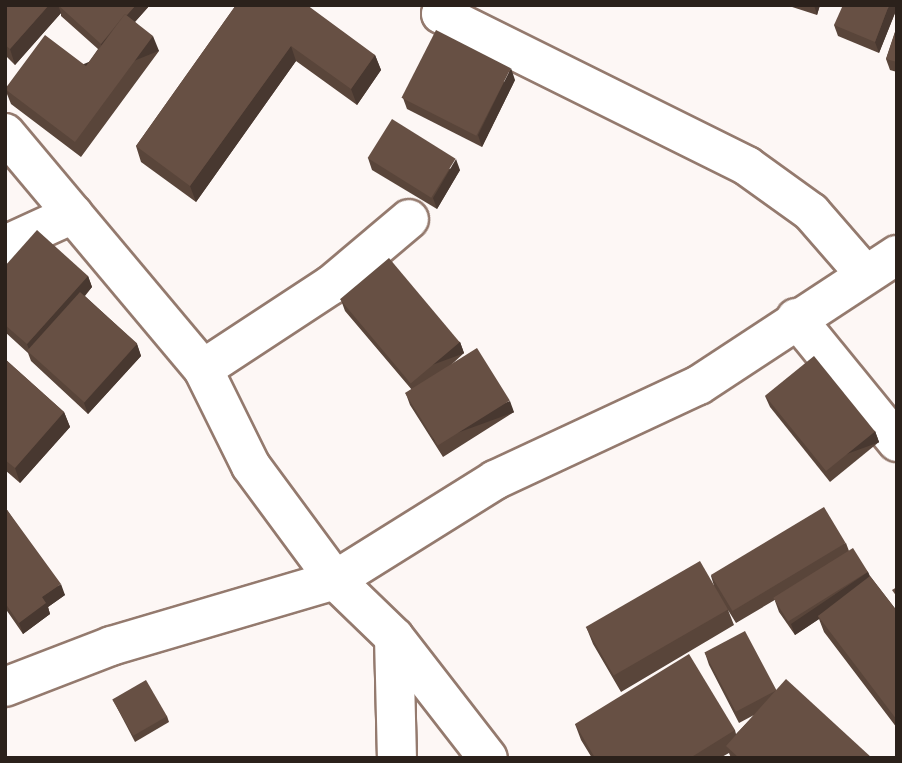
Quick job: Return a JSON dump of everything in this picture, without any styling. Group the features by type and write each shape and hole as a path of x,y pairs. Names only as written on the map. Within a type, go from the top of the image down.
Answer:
{"street":[{"path":"444,5 441,14 747,166 811,212 863,273"},
{"path":"5,133 203,369 251,466 335,580 394,636 488,758"},
{"path":"5,245 74,214"},
{"path":"203,369 331,285 409,219"},
{"path":"5,687 111,646 335,580 495,480 699,385 863,273 897,255"},
{"path":"796,318 897,442"},
{"path":"394,636 397,758"}],"building":[{"path":"5,5 49,5 10,49 5,45"},
{"path":"58,5 136,5 125,14 101,44"},
{"path":"236,5 307,5 375,55 351,89 291,46 190,186 136,146"},
{"path":"843,5 889,5 875,42 834,25"},
{"path":"125,14 153,36 75,142 5,89 45,35 86,66"},
{"path":"897,26 897,62 886,59"},
{"path":"436,30 511,68 476,136 401,98"},
{"path":"392,119 456,159 431,198 368,158"},
{"path":"37,230 88,276 27,344 5,325 5,266"},
{"path":"389,258 460,342 411,383 340,299"},
{"path":"80,292 137,344 84,402 27,351"},
{"path":"477,348 510,401 438,446 405,393"},
{"path":"814,356 875,431 826,471 765,396"},
{"path":"5,359 64,412 15,468 5,460"},
{"path":"5,507 61,584 42,597 46,603 19,623 5,603"},
{"path":"824,507 846,543 732,611 711,575"},
{"path":"853,548 868,572 788,622 773,598"},
{"path":"700,561 728,609 614,675 586,627"},
{"path":"870,576 897,611 897,720 818,616"},
{"path":"745,631 776,690 736,712 704,653"},
{"path":"689,654 735,730 690,758 595,758 575,724"},
{"path":"786,679 872,758 739,758 726,746"},
{"path":"146,680 167,716 133,736 112,700"}]}
